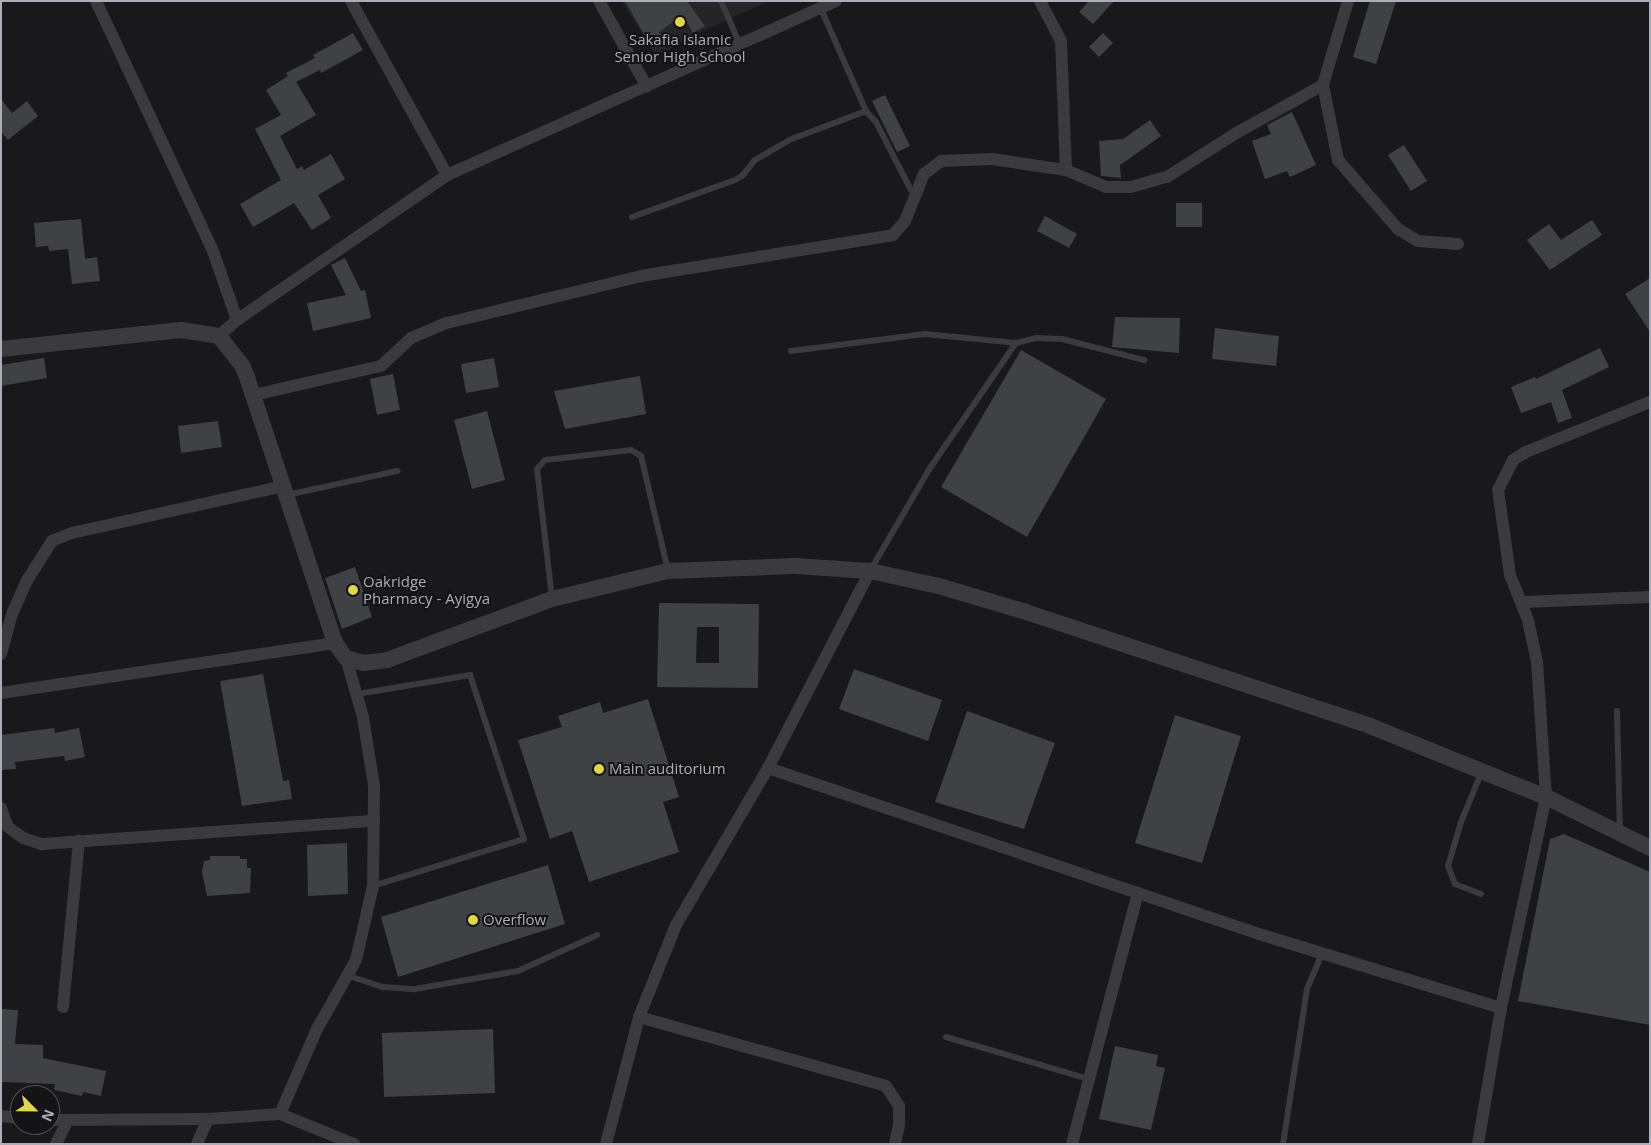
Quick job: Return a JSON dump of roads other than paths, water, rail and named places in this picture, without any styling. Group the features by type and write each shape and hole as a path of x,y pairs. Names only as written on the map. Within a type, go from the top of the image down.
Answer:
{"street":[{"path":"96,1 213,251 237,320"},
{"path":"352,1 447,175"},
{"path":"599,1 647,88"},
{"path":"219,336 237,320 447,175 647,88 836,1"},
{"path":"1040,1 1061,41 1066,170"},
{"path":"1348,1 1323,85 1338,160 1354,182 1398,230 1418,241 1458,244"},
{"path":"254,395 381,366 411,338 447,323 641,276 893,236 905,221 924,174 941,161 992,159 1066,170 1106,187 1131,187 1167,177 1238,132 1323,85"},
{"path":"1,349 181,330 219,336 242,365 254,395 334,642 346,658 357,694 374,786 373,886 362,939 349,976 317,1029 280,1114"},
{"path":"1478,1144 1501,1008 1546,797 1537,662 1520,602 1510,576 1499,516 1498,490 1513,460 1650,402"},
{"path":"1,654 12,614 26,582 52,542 72,533 285,491"},
{"path":"346,658 363,662 387,660 552,599 668,571 795,566 870,571 957,591 1174,660 1370,726 1546,797 1650,848"},
{"path":"606,1144 639,1017 676,925 768,768 870,571"},
{"path":"1520,602 1650,597"},
{"path":"1,694 334,642"},
{"path":"768,768 1322,954 1501,1008"},
{"path":"1,808 8,827 23,838 42,844 374,821"},
{"path":"63,1007 79,841"},
{"path":"1072,1144 1138,893"},
{"path":"639,1017 886,1086 899,1106 899,1125 895,1144"},
{"path":"60,1121 208,1119 280,1114 354,1144"},
{"path":"197,1144 208,1119"},
{"path":"56,1144 67,1121"}],"lane":[{"path":"721,1 740,45"},
{"path":"821,9 866,111 876,122 914,196"},
{"path":"632,217 735,180 742,176 755,160 789,140 866,111"},
{"path":"790,351 925,334 1016,343 1036,338 1062,339 1144,360"},
{"path":"870,571 930,468 1016,343"},
{"path":"552,599 537,469 545,460 631,450 641,456 668,571"},
{"path":"285,491 397,471"},
{"path":"357,694 470,675 524,839 373,886"},
{"path":"1617,711 1620,833"},
{"path":"1481,894 1455,884 1448,866 1461,822 1482,770"},
{"path":"349,976 398,989 424,987 518,971 597,935"},
{"path":"1283,1144 1307,989 1322,954"},
{"path":"946,1038 1089,1079"}],"place":[{"name":"Sakafia Islamic Senior High School","path":"680,22"},
{"name":"Oakridge Pharmacy - Ayigya","path":"353,590"},
{"name":"Main auditorium","path":"599,769"},
{"name":"Overflow","path":"473,920"}]}
